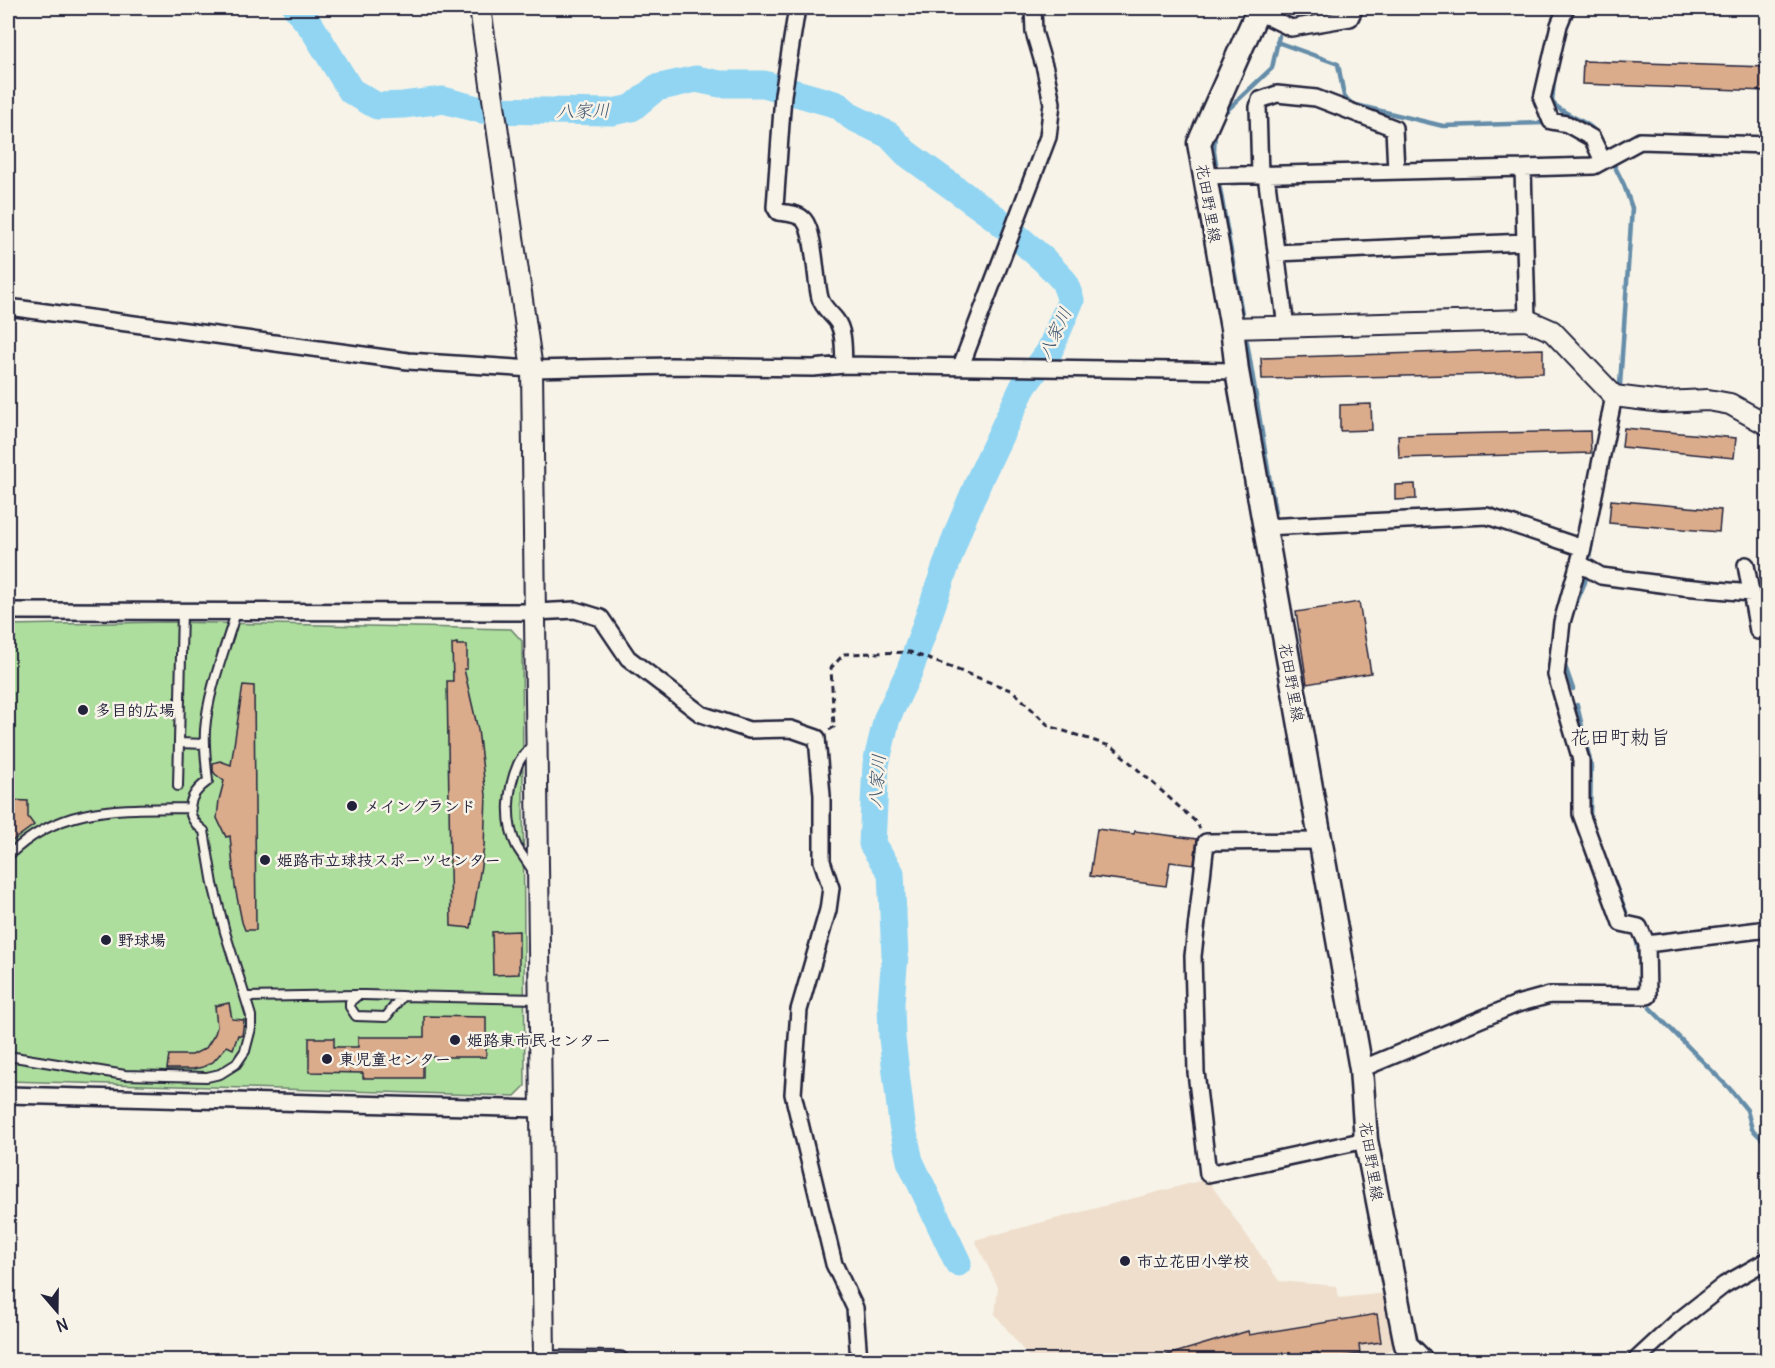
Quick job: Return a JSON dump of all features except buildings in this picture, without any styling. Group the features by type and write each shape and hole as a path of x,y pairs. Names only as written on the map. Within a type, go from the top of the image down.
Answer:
{"main road":[{"name":"花田野里線","path":"1258,10 1198,142 1319,841 1361,1069 1366,1140 1406,1345 1421,1360"}],"street":[{"path":"480,8 532,369 543,1360 620,1360"},
{"path":"797,8 783,95 775,207 778,212 795,214 804,219 809,231 820,299 842,330 844,365"},
{"path":"961,366 1048,137 1052,103 1046,69 1034,32 1033,8"},
{"path":"1258,10 1291,28 1350,18 1355,8"},
{"path":"1566,8 1559,25 1542,99 1551,121 1567,124 1592,138 1610,158"},
{"path":"1286,327 1263,175 1258,107 1260,100 1277,94 1316,98 1394,129 1395,171"},
{"path":"1204,176 1594,166 1640,141 1767,145"},
{"path":"1523,168 1527,320"},
{"path":"1276,253 1525,242"},
{"path":"8,307 408,361 532,369 671,366 813,368 844,365 1237,370"},
{"path":"1232,328 1527,320 1552,331 1614,396 1663,402 1708,400 1730,404 1767,425"},
{"path":"1361,1069 1517,1004 1550,995 1648,996 1647,944 1639,927 1621,922 1581,814 1581,760 1557,675 1562,622 1584,562 1614,396"},
{"path":"1265,527 1487,516 1584,562 1602,576 1751,593"},
{"path":"1746,565 1758,631"},
{"path":"8,611 535,612 575,610 601,618 628,658 700,714 749,730 791,729 817,738 822,795 822,861 831,888 828,910 799,1010 793,1094 834,1264 855,1308 860,1360"},
{"path":"1319,841 1206,842 1193,956 1196,1072 1208,1174 1366,1140"},
{"path":"1647,944 1767,929"},
{"path":"8,1095 541,1109"},
{"path":"1636,1360 1677,1322 1724,1285 1767,1260"}],"lane":[{"path":"178,786 182,611"},
{"path":"8,1056 125,1075 207,1077 220,1074 236,1064 246,1052 251,1028 246,997 225,932 213,884 204,831 197,826 191,814 191,801 197,789 208,781 205,744 212,690 236,612"},
{"path":"537,738 519,761 514,773 509,795 509,812 511,829 517,846 538,880"},
{"path":"179,743 205,744"},
{"path":"8,856 23,841 40,830 83,813 111,809 191,808"},
{"path":"246,997 358,995 540,999"},
{"path":"358,995 350,1002 350,1007 356,1016 361,1017 386,1017 402,996"}],"path":[{"path":"817,738 834,727 831,668 844,654 910,652 1013,691 1049,726 1113,747 1197,823 1206,842"}],"shaded area":[{"name":"市立花田小学校","path":"1207,1179 1279,1281 1337,1286 1339,1298 1386,1293 1396,1346 1378,1357 1358,1360 1031,1360 995,1314 998,1287 975,1240"}],"green space":[{"name":"姫路市立球技スポーツセンター","path":"168,622 511,629 522,641 525,1086 515,1096 8,1081 8,625"}],"waterway":[{"name":"八家川","path":"296,8 313,29 351,91 377,106 443,100 481,110 612,112 632,108 656,88 696,79 720,84 764,84 838,105 852,117 889,135 906,153 997,219 1044,260 1064,281 1071,300 1049,352 1023,387 981,476 958,531 910,670 887,718 876,764 872,844 891,873 895,955 891,1003 892,1038 902,1124 910,1161 958,1263"},
{"path":"1289,13 1292,8"},
{"path":"1222,115 1272,68 1279,36"},
{"path":"1277,42 1338,64 1344,96 1352,104 1443,126 1544,123"},
{"path":"1554,80 1552,102 1589,126 1598,136"},
{"path":"1215,130 1216,163"},
{"path":"1611,159 1632,208 1620,385"},
{"path":"1220,189 1242,314"},
{"path":"1247,342 1275,512"},
{"path":"1571,616 1585,582 1592,541"},
{"path":"1565,660 1573,689"},
{"path":"1577,705 1591,765 1590,820"},
{"path":"1606,861 1626,912"},
{"path":"1636,938 1640,956 1640,989"},
{"path":"1650,1008 1729,1088 1747,1110 1752,1129 1768,1145"}],"place":[{"name":"多目的広場","path":"83,710"},
{"name":"メイングランド","path":"352,806"},
{"name":"姫路市立球技スポーツセンター","path":"265,860"},
{"name":"野球場","path":"106,940"},
{"name":"姫路東市民センター","path":"455,1040"},
{"name":"東児童センター","path":"327,1059"},
{"name":"市立花田小学校","path":"1125,1261"}],"district":[{"name":"花田町勅旨","path":"1620,737"}]}
